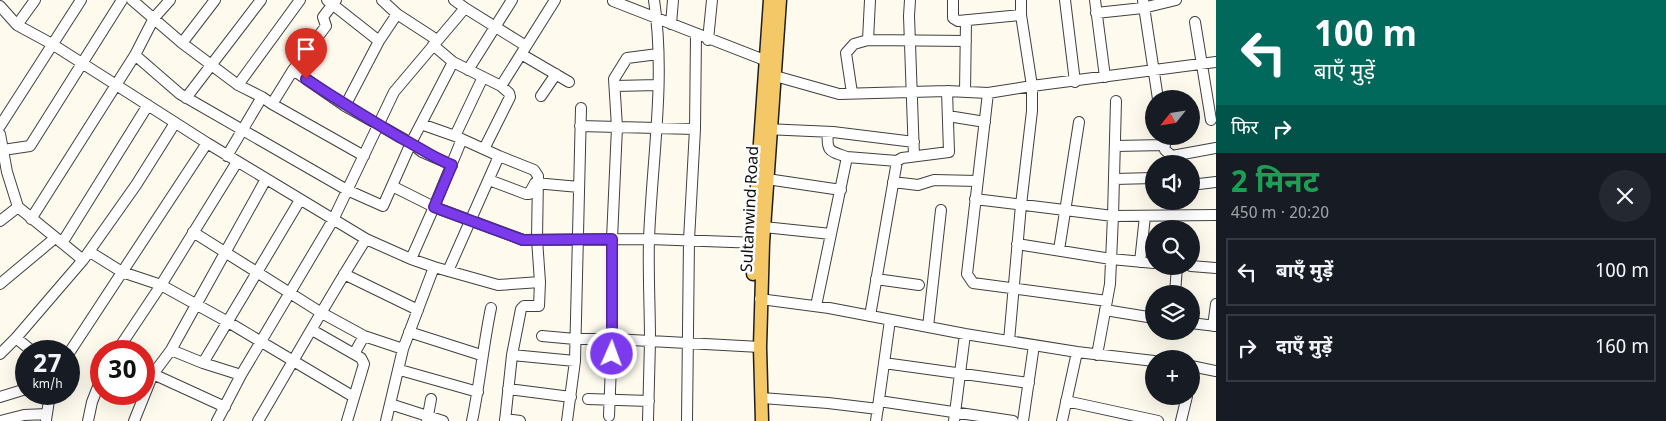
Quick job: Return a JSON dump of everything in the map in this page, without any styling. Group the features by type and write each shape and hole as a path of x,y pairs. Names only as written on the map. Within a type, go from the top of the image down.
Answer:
{"main road":[{"path":"770,0 770,69"},
{"name":"Sultanwind Road","path":"762,421 757,346 760,298 758,243 764,227 767,179 766,129 770,69 780,0"},
{"path":"754,421 758,243 766,129"}],"street":[{"path":"17,25 35,0"},
{"path":"0,126 81,0"},
{"path":"3,150 30,146 122,0"},
{"path":"132,0 182,44 238,85 364,156"},
{"path":"31,219 135,55 154,18 170,0"},
{"path":"182,44 215,0"},
{"path":"186,98 210,64 261,0"},
{"path":"238,85 300,0"},
{"path":"382,0 397,14 435,42 454,62 501,86 510,95 484,149"},
{"path":"454,0 495,26 524,50 569,82"},
{"path":"468,70 512,0"},
{"path":"501,86 555,0"},
{"path":"648,421 650,341 649,238 657,129 658,85 657,20 654,0"},
{"path":"671,24 673,0"},
{"path":"708,40 712,0"},
{"path":"868,40 870,0"},
{"path":"910,0 914,156"},
{"path":"953,0 954,20 966,21 1021,15"},
{"path":"1009,341 1021,205 1032,112 1032,86 1021,15 1021,0"},
{"path":"1065,0 1075,82"},
{"path":"1095,0 1105,78"},
{"path":"1096,13 1176,0"},
{"path":"613,1 696,34 770,69 839,94 946,91 988,93 1216,62"},
{"path":"272,104 293,70 326,26 323,16 332,2 379,41"},
{"path":"1143,4 1157,90"},
{"path":"0,6 17,25 52,44 227,156 366,239 411,259 498,285 540,282"},
{"path":"217,421 260,341 333,220 394,92 465,8"},
{"path":"345,106 379,41 397,14"},
{"path":"965,92 966,21"},
{"path":"1195,22 1210,120"},
{"path":"687,421 689,240 695,129 696,34"},
{"path":"852,94 846,53 854,44 868,40 966,40"},
{"path":"609,416 612,339 612,239 617,127 614,78 627,58 658,54"},
{"path":"135,55 164,83 186,98 347,190 383,206 411,143 454,62"},
{"path":"293,70 345,106 411,143 422,152 452,165"},
{"path":"541,96 556,74"},
{"path":"411,259 452,165 459,138 483,77"},
{"path":"615,86 658,85"},
{"path":"828,132 827,146 829,150 847,157 896,161 902,158 949,152 946,91"},
{"path":"988,93 967,274 969,279 973,283 1106,306 1145,316"},
{"path":"227,156 241,129 262,97"},
{"path":"1097,356 1106,306 1114,216 1116,101"},
{"path":"0,284 59,240 148,105"},
{"path":"567,421 575,361 576,239 581,108"},
{"path":"948,116 985,122"},
{"path":"1059,250 1078,122"},
{"path":"0,354 86,256 175,123"},
{"path":"421,124 534,170 538,183 537,239 540,282 538,306 524,306 521,310 512,355 505,420 520,421"},
{"path":"580,126 695,129"},
{"path":"766,129 828,132 914,142"},
{"path":"0,134 3,150 3,173 18,207 59,240 86,256 122,272 161,285 228,322 354,397"},
{"path":"78,340 207,143"},
{"path":"1115,146 1145,143"},
{"path":"1165,145 1168,154 1172,156 1216,148"},
{"path":"448,271 499,156"},
{"path":"816,306 847,157"},
{"path":"870,316 896,161"},
{"path":"124,340 161,285 237,162"},
{"path":"1114,180 1145,178"},
{"path":"155,371 171,350 266,179"},
{"path":"767,179 841,190"},
{"path":"489,180 526,194 529,194 532,185 538,183 579,187"},
{"path":"893,182 918,185 934,180 978,181"},
{"path":"1200,184 1216,182"},
{"path":"392,186 434,207 523,240 649,238 758,243"},
{"path":"975,199 1066,212 1114,216 1216,216"},
{"path":"203,362 300,200"},
{"path":"0,221 18,207"},
{"path":"928,327 942,210"},
{"path":"1140,262 1145,216"},
{"path":"764,227 831,234"},
{"path":"193,232 320,312 364,336 403,349"},
{"path":"258,421 294,362 320,312 366,239"},
{"path":"1018,244 1110,259 1145,262"},
{"path":"386,421 400,370 403,349 434,267"},
{"path":"1200,267 1216,268"},
{"path":"344,274 418,310"},
{"path":"876,279 919,285"},
{"path":"760,298 816,306 1097,356 1145,360"},
{"path":"1200,324 1215,326 1216,304"},
{"path":"472,421 478,392 481,355 491,308"},
{"path":"876,421 890,320"},
{"path":"312,330 361,358 364,364 347,421"},
{"path":"410,332 481,355"},
{"path":"955,417 965,334"},
{"path":"354,354 364,336"},
{"path":"542,336 757,346"},
{"path":"1023,421 1034,345"},
{"path":"171,350 241,375"},
{"path":"1062,421 1077,352"},
{"path":"512,355 575,361"},
{"path":"884,363 1029,383"},
{"path":"400,370 478,392"},
{"path":"1200,370 1216,371"},
{"path":"155,375 225,407"},
{"path":"508,389 571,397"},
{"path":"0,397 15,392"},
{"path":"761,398 878,405 955,417 1013,421"},
{"path":"428,419 431,399"},
{"path":"588,399 649,401"},
{"path":"1066,401 1158,421"},
{"path":"390,404 428,419 443,421"},
{"path":"2,421 24,416 46,418 48,405"},
{"path":"88,421 91,405"},
{"path":"134,421 140,405"},
{"path":"1181,421 1184,405"}],"route":[{"path":"306,79 345,106 411,143 422,152 452,165 434,207 523,240 612,239 612,354"}]}
